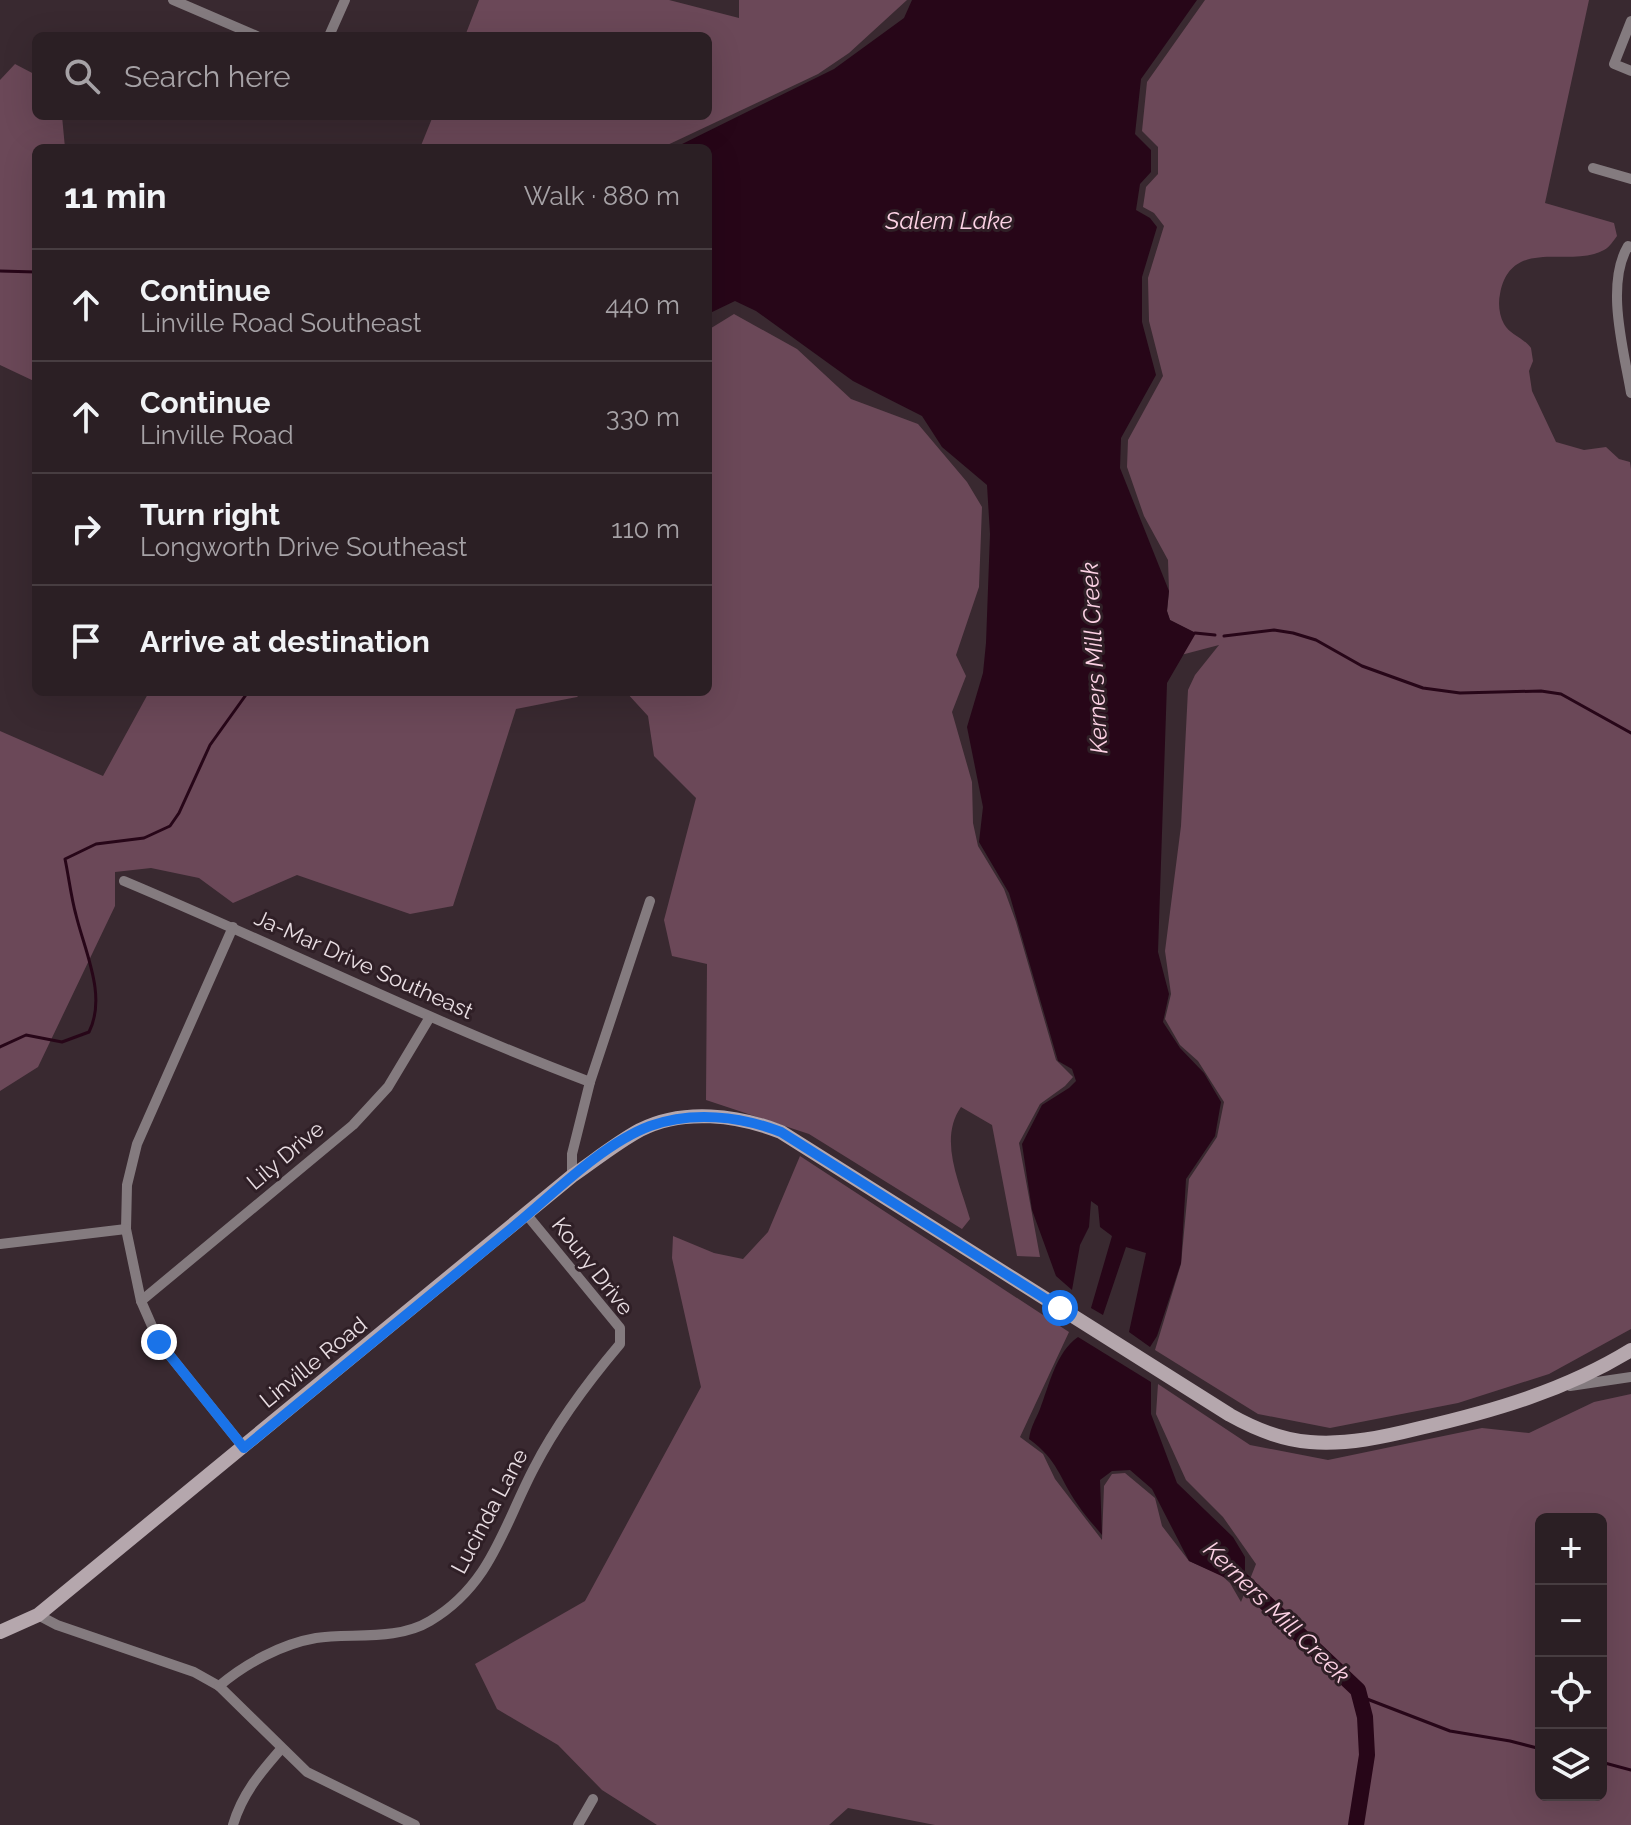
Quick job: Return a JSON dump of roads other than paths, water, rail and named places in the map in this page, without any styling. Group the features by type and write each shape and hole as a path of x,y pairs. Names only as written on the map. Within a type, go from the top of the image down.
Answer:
{"main road":[{"name":"Linville Road","path":"0,1632 38,1615 572,1176 630,1136 666,1121 716,1117 767,1126 897,1203 1230,1415 1285,1438 1327,1443 1373,1438 1479,1413 1560,1387 1631,1350"}],"street":[{"path":"173,0 196,4 249,32"},
{"path":"331,32 345,0"},
{"path":"1631,21 1614,64 1631,71"},
{"path":"1593,168 1631,179"},
{"path":"1630,247 1622,257 1616,281 1631,393"},
{"name":"Ja-Mar Drive Southeast","path":"124,881 430,1017 590,1082"},
{"path":"572,1176 572,1154 590,1082 650,901"},
{"path":"233,927 137,1144 127,1185 126,1229 141,1301 159,1342 244,1448"},
{"name":"Lily Drive","path":"141,1301 353,1125 388,1087 430,1017"},
{"name":"Koury Drive","path":"527,1215 620,1328 620,1344"},
{"path":"0,1244 126,1229"},
{"name":"Lucinda Lane","path":"219,1686 247,1665 314,1638 392,1633 427,1623 467,1594 492,1558 533,1469 563,1416 620,1344"},
{"path":"1560,1387 1631,1377"},
{"path":"38,1615 57,1625 194,1672 219,1686 307,1772 415,1825"},
{"path":"233,1825 238,1806 253,1781 281,1749"},
{"path":"578,1825 593,1799"}],"water":[{"name":"Salem Lake","path":"912,0 1197,0 1141,79 1135,134 1151,150 1151,172 1140,184 1136,210 1150,218 1157,227 1142,277 1142,322 1156,375 1121,438 1120,468 1169,591 1167,611 1170,620 1196,633 1167,683 1158,952 1169,994 1163,1022 1180,1048 1204,1073 1221,1102 1215,1136 1186,1179 1181,1263 1157,1336 1150,1347 1129,1332 1146,1253 1126,1247 1103,1315 1091,1308 1112,1236 1100,1227 1098,1206 1091,1201 1089,1227 1080,1245 1072,1290 1056,1276 1032,1210 1022,1144 1042,1105 1076,1081 1072,1069 1058,1061 1009,893 979,842 983,807 967,727 983,673 986,643 990,534 987,485 942,447 922,416 853,381 756,311 735,301 712,312 712,144 682,144 834,69 904,18"},
{"path":"1078,1337 1151,1382 1151,1414 1177,1483 1233,1537 1245,1557 1245,1581 1228,1579 1189,1561 1152,1489 1130,1470 1112,1471 1100,1480 1102,1535 1081,1509 1053,1462 1029,1439 1059,1360"}],"waterway":[{"path":"0,271 32,272"},
{"path":"1224,636 1274,630 1293,633 1316,640 1362,666 1423,688 1460,693 1541,691 1561,694 1631,733"},
{"path":"1195,633 1215,635"},
{"path":"0,1047 26,1035 62,1042 89,1032 96,1004 93,974 74,908 65,859 96,844 144,838 170,826 210,745 245,696"},
{"name":"Kerners Mill Creek","path":"1229,1568 1358,1690 1365,1717 1367,1755 1356,1825"},
{"path":"1358,1690 1367,1699 1450,1731 1535,1747"},
{"path":"1607,1764 1631,1770"}]}
